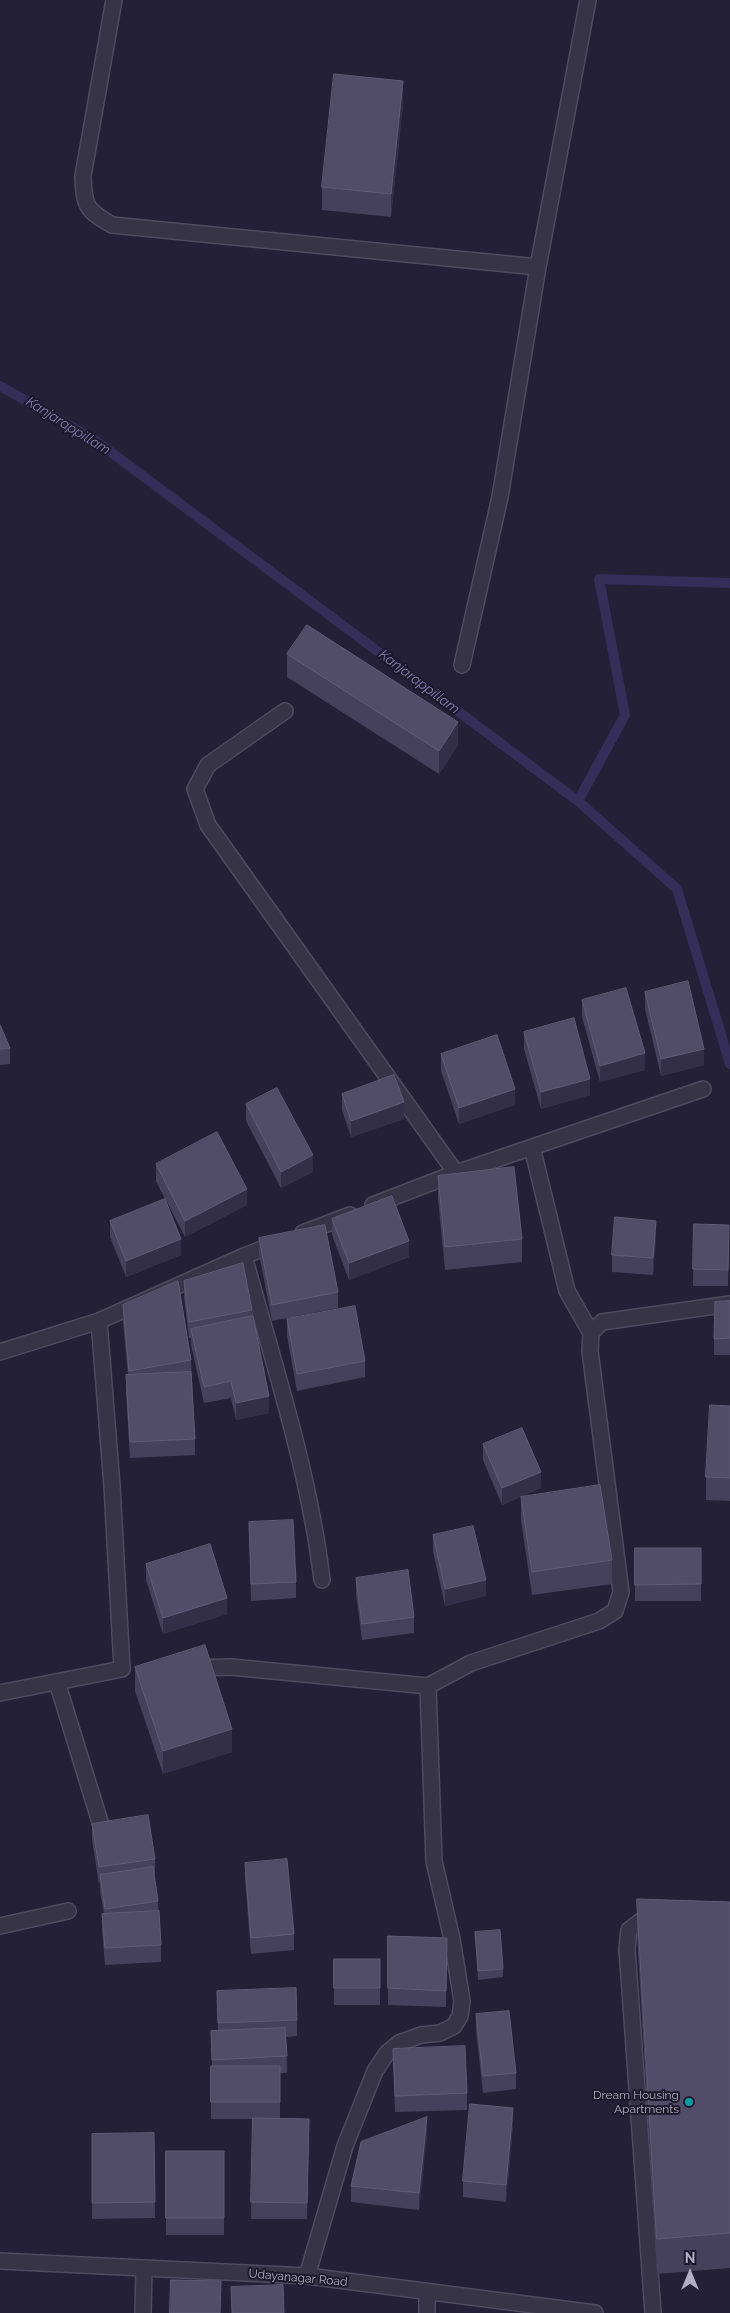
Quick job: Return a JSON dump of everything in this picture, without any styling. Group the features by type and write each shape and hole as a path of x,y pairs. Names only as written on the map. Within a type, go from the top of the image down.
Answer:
{"street":[{"path":"114,0 83,176 84,198 93,214 112,225 538,267"},
{"path":"462,665 500,496 538,267 588,0"},
{"path":"285,711 208,765 195,789 198,798 208,825 456,1173"},
{"path":"0,1352 99,1321 244,1256 456,1173 703,1089"},
{"path":"532,1147 567,1291 592,1333"},
{"path":"244,1256 295,1444 318,1548 322,1580"},
{"path":"172,1668 231,1667 428,1686 471,1663 598,1620 615,1611 621,1592 590,1351 592,1333 602,1322 730,1304"},
{"path":"0,1693 127,1669 99,1321"},
{"path":"57,1682 100,1822"},
{"path":"307,2276 345,2146 375,2070 387,2053 399,2043 421,2035 440,2033 454,2026 460,2016 462,2001 452,1939 434,1861 428,1686"},
{"path":"0,1926 68,1911"},
{"path":"653,2313 627,1949 629,1930 641,1921 670,1921"},
{"name":"Udayanagar Road","path":"0,2261 307,2276 595,2313"},
{"path":"143,2313 144,2268"},
{"path":"427,2292 427,2313"}],"building":[{"path":"334,74 403,81 391,194 322,187"},
{"path":"307,625 458,722 439,751 287,654"},
{"path":"688,981 704,1049 661,1059 645,992"},
{"path":"626,988 645,1053 600,1066 582,1000"},
{"path":"574,1018 590,1079 541,1092 524,1032"},
{"path":"0,1025 10,1048 0,1049"},
{"path":"497,1035 515,1089 459,1108 441,1054"},
{"path":"394,1075 404,1102 351,1121 342,1094"},
{"path":"277,1088 313,1155 281,1172 246,1104"},
{"path":"217,1132 247,1189 185,1221 156,1164"},
{"path":"514,1167 522,1239 445,1247 438,1176"},
{"path":"392,1196 409,1241 349,1263 332,1219"},
{"path":"165,1199 181,1239 126,1261 110,1221"},
{"path":"615,1217 656,1221 653,1258 612,1255"},
{"path":"694,1224 729,1225 728,1270 693,1269"},
{"path":"325,1225 338,1292 272,1305 259,1238"},
{"path":"243,1263 252,1310 189,1322 184,1281"},
{"path":"178,1281 191,1360 129,1371 123,1305"},
{"path":"730,1301 730,1338 714,1339 715,1302"},
{"path":"355,1306 365,1361 297,1374 287,1319"},
{"path":"253,1316 269,1396 236,1403 231,1381 204,1387 191,1329"},
{"path":"191,1372 195,1439 130,1442 126,1375"},
{"path":"710,1405 730,1406 730,1478 706,1477"},
{"path":"522,1428 541,1472 502,1488 483,1444"},
{"path":"600,1485 612,1560 532,1572 521,1497"},
{"path":"293,1520 296,1582 251,1584 249,1522"},
{"path":"473,1526 486,1580 445,1589 433,1535"},
{"path":"210,1544 227,1598 163,1618 146,1564"},
{"path":"635,1548 701,1548 701,1584 635,1585"},
{"path":"408,1570 414,1617 362,1624 356,1578"},
{"path":"205,1645 232,1729 163,1751 135,1667"},
{"path":"148,1815 155,1859 99,1867 92,1824"},
{"path":"287,1859 294,1934 251,1938 245,1863"},
{"path":"153,1867 158,1901 105,1909 100,1875"},
{"name":"Dream Housing Apartments","path":"637,1899 730,1902 730,2233 657,2239"},
{"path":"159,1911 161,1945 105,1948 102,1914"},
{"path":"500,1930 503,1969 478,1971 475,1932"},
{"path":"388,1936 447,1938 446,1991 388,1988"},
{"path":"334,1959 380,1959 380,1988 334,1988"},
{"path":"296,1988 297,2020 218,2023 217,1991"},
{"path":"509,2011 516,2073 483,2076 476,2014"},
{"path":"285,2028 287,2056 212,2060 211,2031"},
{"path":"465,2046 467,2093 395,2096 393,2049"},
{"path":"211,2066 280,2066 280,2102 211,2102"},
{"path":"470,2104 513,2108 506,2185 463,2181"},
{"path":"427,2117 419,2193 351,2186 361,2142"},
{"path":"253,2118 309,2119 307,2203 251,2202"},
{"path":"154,2133 155,2202 92,2203 92,2134"},
{"path":"166,2151 224,2151 224,2218 166,2218"},
{"path":"171,2280 221,2281 220,2313 170,2313"},
{"path":"283,2285 284,2313 232,2313 231,2287"}],"waterway":[{"name":"Kanjarappillam","path":"0,386 92,438 578,801 677,889 730,1064"},
{"path":"578,801 625,715 599,579 730,583"}],"place":[{"name":"Dream Housing Apartments","path":"689,2102"}]}
